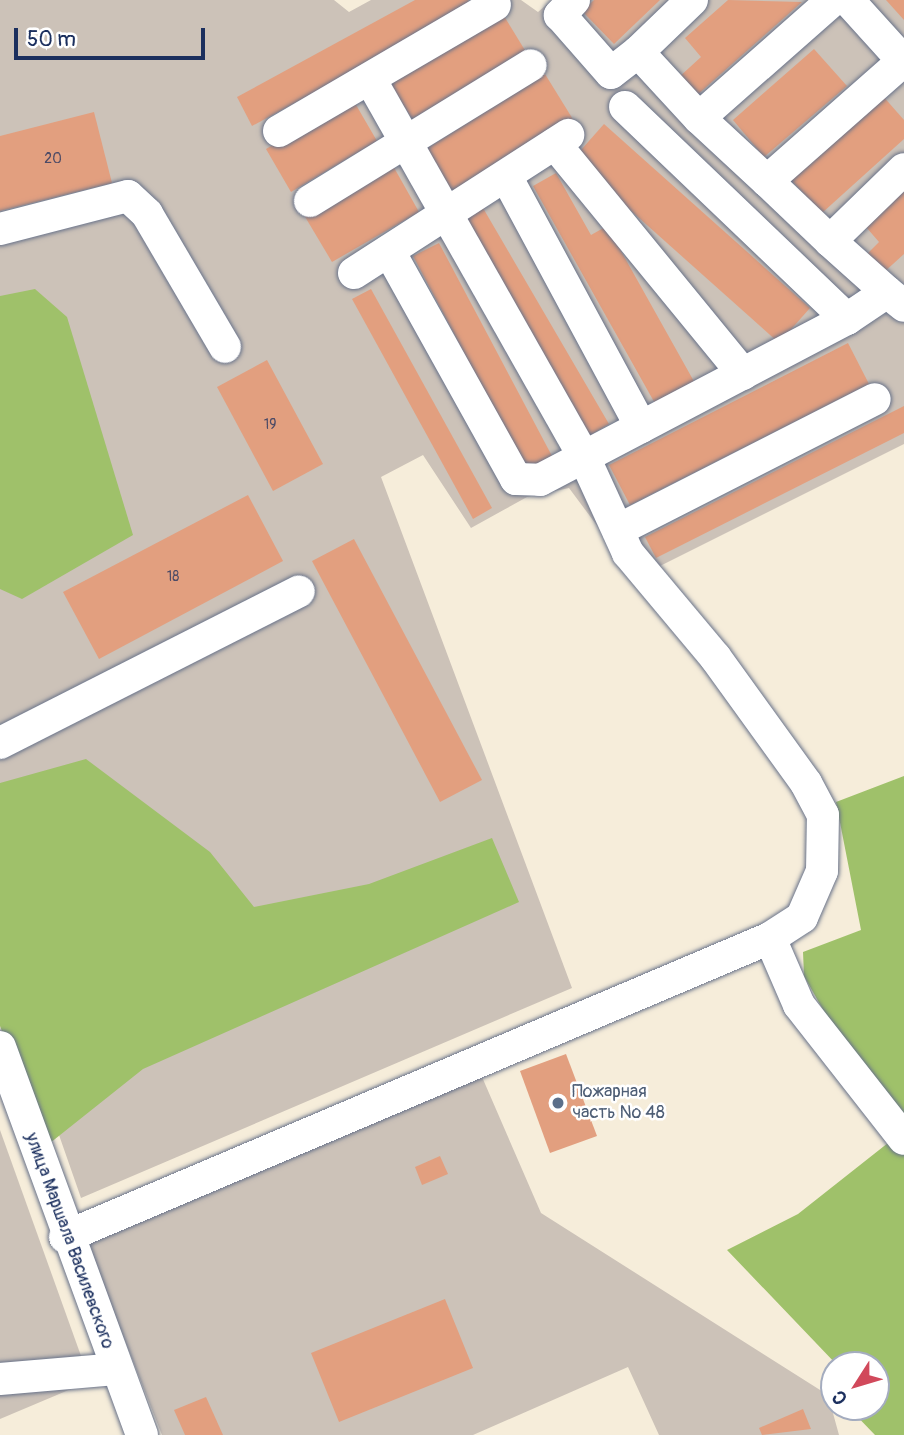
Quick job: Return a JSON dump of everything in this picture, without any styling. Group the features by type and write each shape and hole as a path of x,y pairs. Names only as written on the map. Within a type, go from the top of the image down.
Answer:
{"street":[{"path":"574,0 560,15 611,73 638,52 692,0"},
{"path":"699,118 833,0"},
{"path":"766,181 904,61 848,0"},
{"path":"279,131 495,5"},
{"path":"389,251 516,479 540,480 847,319 897,296 830,241 699,118 638,52"},
{"path":"310,201 531,65"},
{"path":"65,1237 770,938 802,918 814,899 826,839 823,815 806,783 715,657 628,553 584,457 370,79"},
{"path":"625,107 847,319"},
{"path":"354,273 561,139 743,374"},
{"path":"830,241 904,169"},
{"path":"506,176 641,427"},
{"path":"0,229 128,196 147,215 225,347"},
{"path":"618,530 875,399"},
{"path":"0,743 299,591"},
{"path":"770,938 799,1005 904,1139"},
{"name":"улица Маршала Василевского","path":"0,1047 65,1237 142,1435"},
{"path":"0,1379 116,1369"}],"shaded area":[{"path":"0,0 334,0 349,12 371,0 521,0 538,12 552,0 904,0 904,444 636,578 569,488 527,497 471,528 423,455 381,477 572,988 81,1198 0,966"},
{"path":"479,1070 541,1213 820,1390 820,1421 835,1421 839,1435 659,1435 628,1367 473,1435 162,1435 85,1239"},
{"path":"0,1130 90,1381 0,1419"}],"green space":[{"path":"35,289 67,317 133,535 22,599 0,589 0,296"},
{"path":"86,759 210,852 254,907 369,884 492,838 519,902 143,1069 45,1147 0,1026 0,783"},
{"path":"904,776 904,1129 840,1040 804,976 803,952 861,930 836,802"},
{"path":"893,1139 904,1148 904,1435 875,1435 862,1421 890,1421 890,1351 824,1351 727,1250 798,1214"}],"building":[{"path":"415,0 468,0 472,7 252,126 237,97"},
{"path":"594,0 660,0 614,44 582,11"},
{"path":"728,0 802,2 695,97 678,78 701,57 685,38"},
{"path":"886,0 904,0 904,20"},
{"path":"504,16 526,52 412,119 390,83"},
{"path":"814,49 847,86 764,157 733,120"},
{"path":"545,74 574,121 452,197 423,151"},
{"path":"882,95 904,120 904,139 822,213 790,179"},
{"path":"352,98 377,141 291,192 266,149"},
{"path":"94,112 112,183 0,211 0,136"},
{"path":"604,124 810,308 779,343 573,159"},
{"path":"392,164 419,212 332,262 304,215"},
{"path":"556,173 591,235 607,226 696,385 657,407 533,186"},
{"path":"904,191 904,254 882,274 865,256 879,242 866,227"},
{"path":"483,208 609,424 582,440 456,223"},
{"path":"439,243 552,456 526,470 413,256"},
{"path":"371,289 492,508 473,519 352,299"},
{"path":"848,343 869,384 630,505 609,465"},
{"path":"267,360 323,464 273,491 217,387"},
{"path":"904,406 904,433 656,558 645,537"},
{"path":"248,495 283,561 99,659 63,592"},
{"path":"354,539 482,780 440,802 312,561"},
{"name":"Пожарная часть № 48","path":"566,1054 597,1136 550,1153 520,1071"},
{"path":"440,1156 448,1174 422,1185 415,1167"},
{"path":"445,1299 473,1368 339,1422 311,1353"},
{"path":"206,1397 223,1435 185,1435 174,1410"},
{"path":"803,1409 811,1429 762,1435 759,1428"}],"place":[{"name":"Пожарная часть № 48","path":"558,1103"}]}
